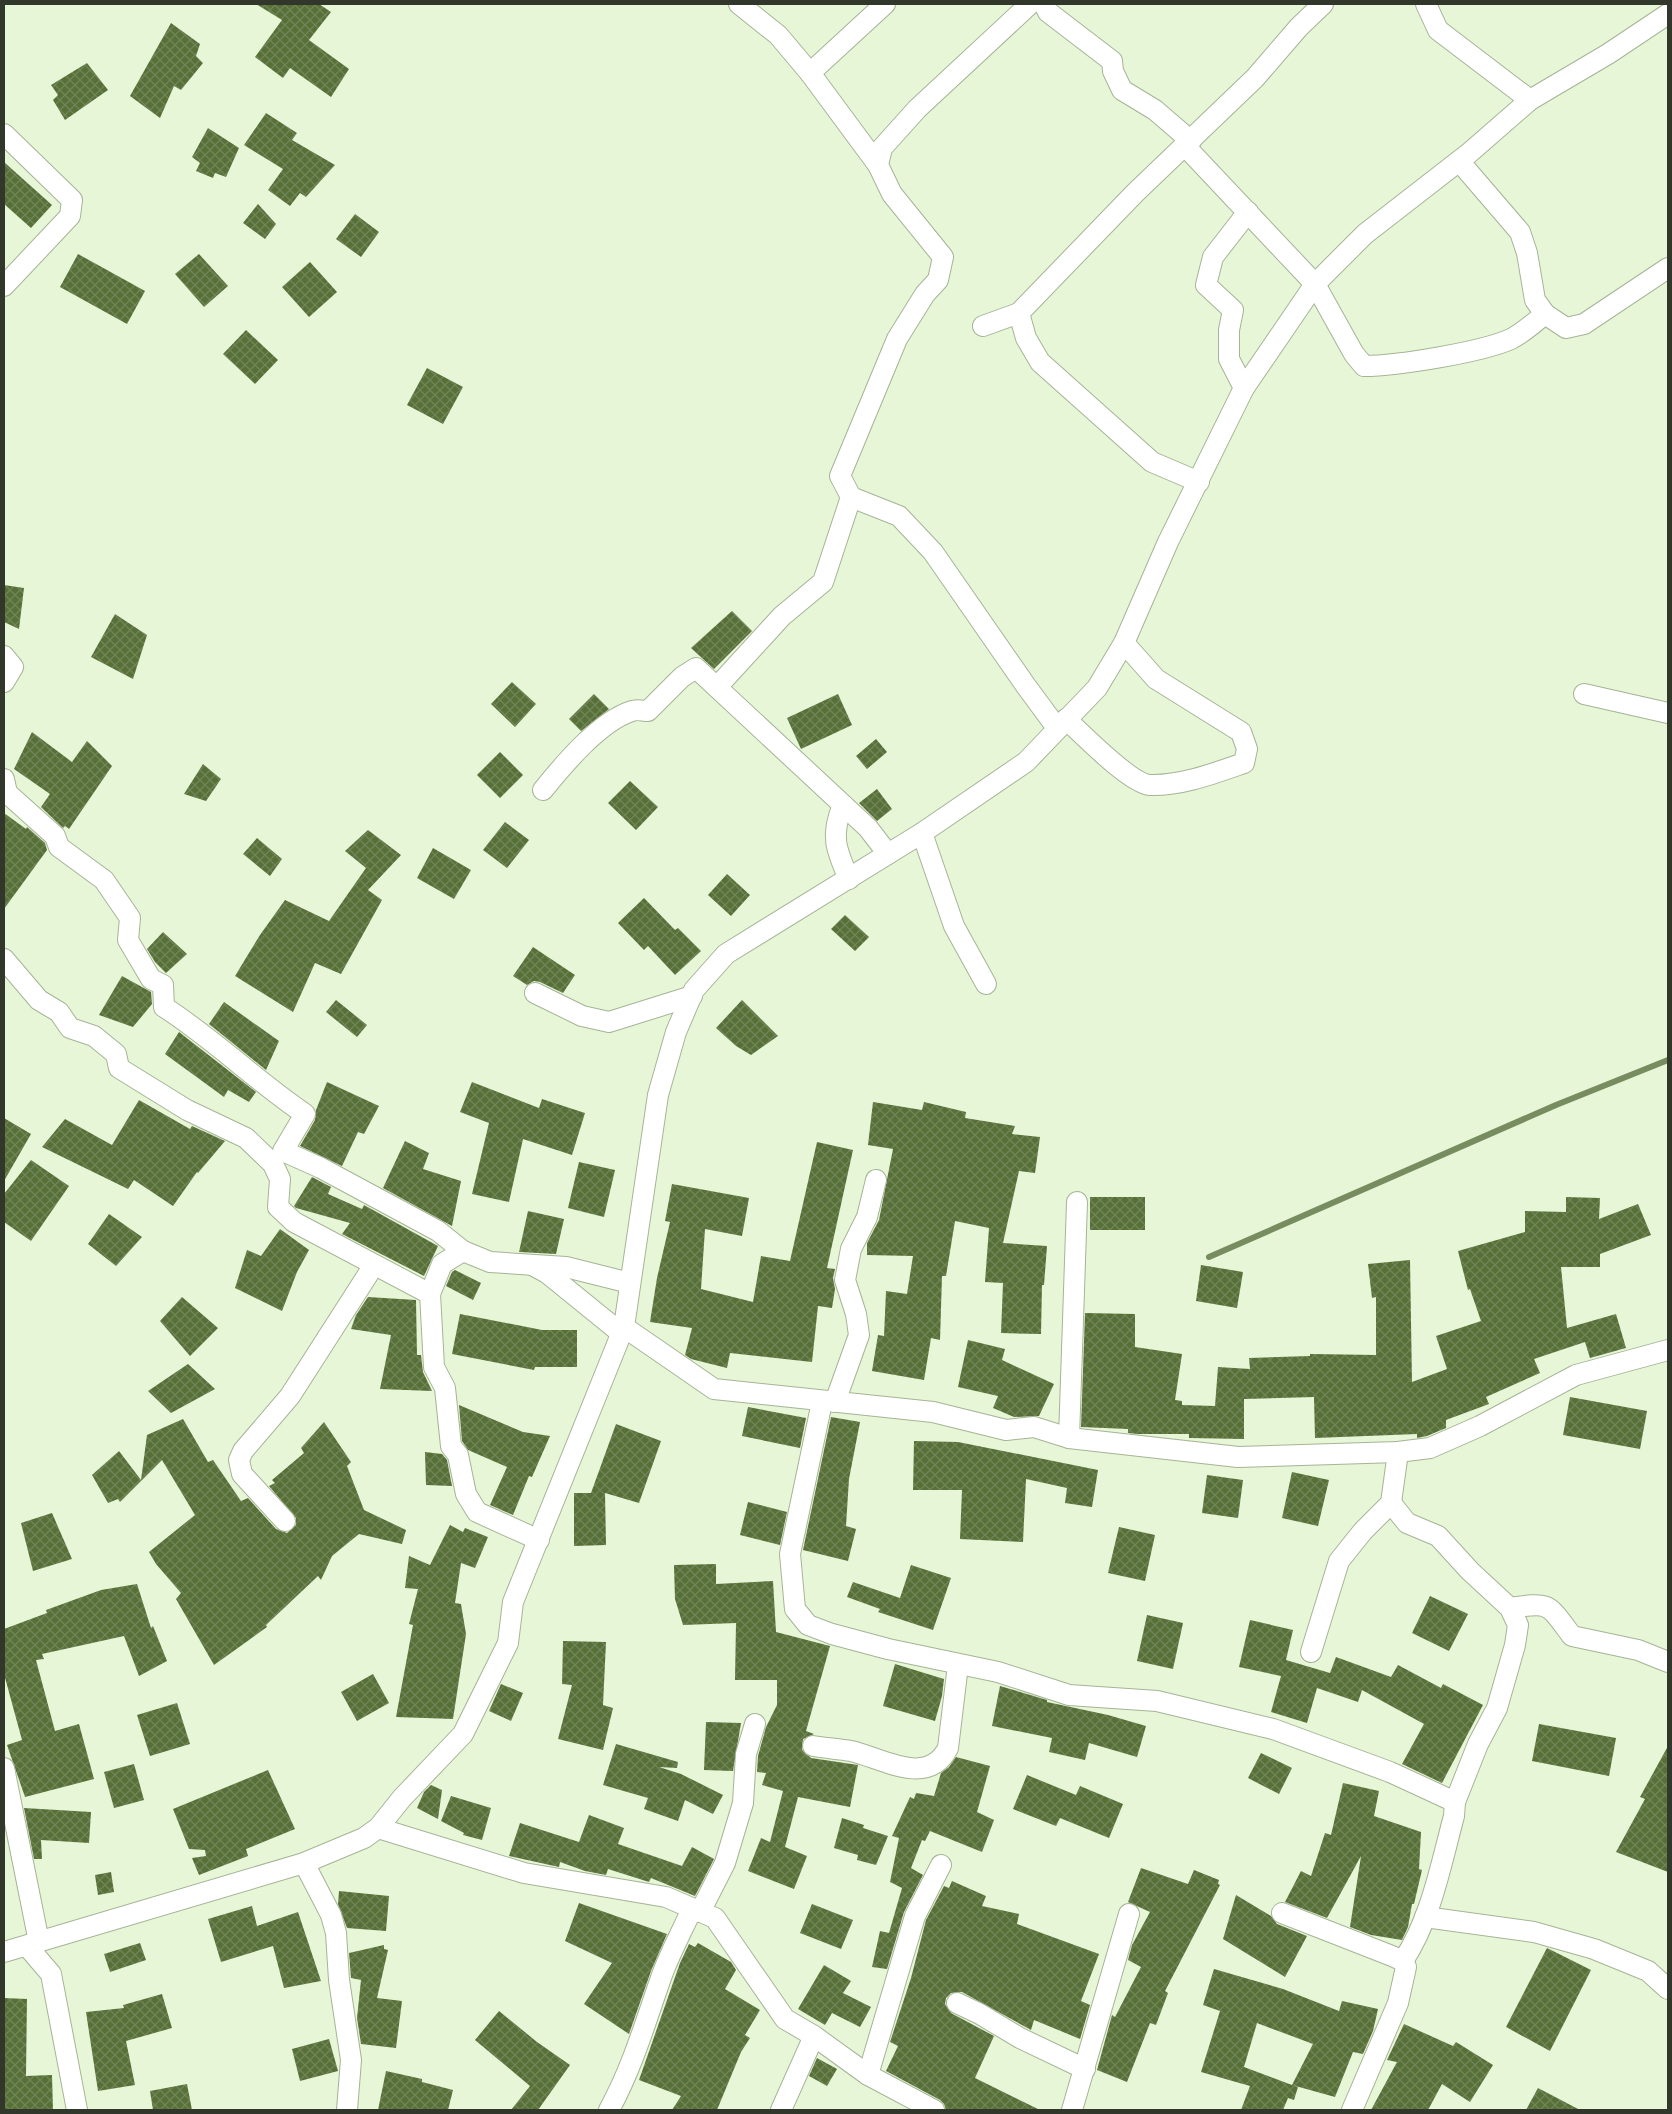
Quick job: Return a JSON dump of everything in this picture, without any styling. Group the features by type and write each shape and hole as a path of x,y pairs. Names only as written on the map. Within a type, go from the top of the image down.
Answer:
{"street":[{"path":"739,4 778,36 810,73 878,165 892,194 943,257 938,280 925,294 897,339 852,444 840,476 851,498 899,516 933,552 1026,686 1062,723 1117,767 1149,785 1200,778 1244,763 1247,749 1241,732 1156,679 1124,642"},
{"path":"810,73 885,4"},
{"path":"878,165 882,148 917,108 1030,4"},
{"path":"1044,4 1048,12 1112,60 1112,71 1122,90 1155,110 1315,284 1354,354 1364,366 1381,366 1470,350 1495,343 1512,338 1545,314"},
{"path":"983,326 1019,313 1135,193 1255,78 1299,27 1323,4"},
{"path":"1426,4 1438,30 1530,100"},
{"path":"4,1952 304,1863 364,1838 378,1828 402,1798 463,1734 508,1643 513,1602 622,1330 658,1095 676,1032 694,990 726,954 922,833 1026,762 1097,688 1124,642 1168,542 1244,388 1315,284 1365,234 1459,161 1530,100 1608,54 1668,14"},
{"path":"4,134 72,200 70,216 4,286"},
{"path":"1459,161 1520,232 1527,253 1535,300 1545,314 1566,328 1584,324 1668,268"},
{"path":"1244,388 1229,359 1229,330 1233,310 1206,285 1213,257 1248,212"},
{"path":"1019,313 1026,338 1040,362 1152,462 1199,482"},
{"path":"717,687 782,616 823,582 851,498"},
{"path":"4,656 13,667 4,682"},
{"path":"543,790 566,762 605,725 634,710 648,711 682,677 696,668 868,828 888,854"},
{"path":"1584,694 1668,713"},
{"path":"4,779 8,793 55,836 59,847 104,880 130,918 128,940 151,979 163,985 164,1007 197,1028 241,1066 306,1114 282,1151 321,1168 438,1231 463,1251 490,1262 566,1267 630,1283"},
{"path":"843,805 836,820 835,846 849,879"},
{"path":"922,833 954,926 986,984"},
{"path":"4,959 39,1000 58,1012 70,1028 94,1036 116,1054 119,1068 187,1110 246,1138 273,1164 280,1179 278,1208 294,1222 430,1294"},
{"path":"535,993 582,1016 609,1022 692,996"},
{"path":"876,1180 867,1217 851,1249 845,1280 856,1314 859,1335 828,1402 790,1554 795,1609 808,1625 832,1634 958,1665 998,1672 1069,1695 1157,1702 1273,1729 1390,1772 1455,1802"},
{"path":"1070,1438 1077,1202"},
{"path":"463,1251 442,1264 430,1294 434,1368 445,1388 451,1446 458,1455 466,1494 477,1512 539,1540"},
{"path":"529,1264 547,1273 622,1330 714,1389 933,1412 1006,1430 1034,1427 1070,1438 1238,1457 1398,1452 1430,1448 1480,1426 1576,1375 1668,1350"},
{"path":"285,1520 242,1474 239,1460 243,1451 290,1396 374,1265"},
{"path":"1311,1652 1339,1561 1363,1531 1391,1503 1398,1452"},
{"path":"1391,1503 1407,1523 1438,1536 1470,1571 1510,1608 1518,1625 1497,1708 1478,1744 1455,1802 1454,1816 1425,1918 1414,1946 1403,1961"},
{"path":"1510,1608 1539,1603 1552,1610 1572,1636 1638,1650 1668,1662"},
{"path":"813,1746 852,1752 909,1769 932,1766 942,1759 948,1748 958,1665"},
{"path":"608,2110 626,2079 642,2040 663,1974 696,1910 725,1863 740,1812 746,1780 746,1754 755,1724"},
{"path":"4,1768 33,1944 50,1974 77,2110"},
{"path":"378,1828 524,1873 666,1897 714,1918 785,2019 814,2036 868,2075 934,2110"},
{"path":"304,1863 331,1915 336,1934 339,1980 351,2060 347,2110"},
{"path":"868,2075 915,1916 941,1865"},
{"path":"1282,1913 1403,1961 1406,1966 1398,2003 1352,2110"},
{"path":"1072,2110 1129,1914"},
{"path":"1425,1918 1534,1932 1594,1949 1648,1971 1668,1989"},
{"path":"957,2003 980,2014 1020,2038 1085,2069"},
{"path":"781,2110 814,2036"}],"building":[{"path":"256,4 319,4 331,12 309,40 349,69 331,97 290,68 283,78 255,57 282,20"},
{"path":"171,23 200,44 196,56 203,63 181,90 174,86 160,118 130,96"},
{"path":"87,63 108,90 65,120 53,100 58,95 51,85"},
{"path":"266,113 297,133 292,140 335,165 306,197 300,193 290,206 268,190 283,169 244,145"},
{"path":"208,128 239,148 226,177 215,173 213,178 196,171 200,163 192,157"},
{"path":"4,162 52,205 31,228 4,204"},
{"path":"258,204 276,224 265,239 243,223"},
{"path":"355,214 379,232 361,257 336,239"},
{"path":"78,254 145,291 127,324 60,287"},
{"path":"199,254 228,286 204,307 175,274"},
{"path":"310,262 337,292 309,317 282,287"},
{"path":"246,330 278,360 255,384 223,354"},
{"path":"427,368 463,387 443,424 407,405"},
{"path":"4,585 24,588 19,629 4,622"},
{"path":"732,611 752,631 714,669 691,648"},
{"path":"115,614 147,635 133,679 91,657"},
{"path":"512,682 536,704 515,727 491,704"},
{"path":"594,694 609,709 581,731 569,719"},
{"path":"838,694 852,725 801,749 787,718"},
{"path":"32,732 72,762 87,741 112,766 69,829 65,826 63,828 41,807 50,794 14,769"},
{"path":"876,739 887,752 867,769 856,756"},
{"path":"500,752 523,775 500,798 477,775"},
{"path":"203,764 221,779 206,801 184,794"},
{"path":"630,781 658,807 636,830 608,803"},
{"path":"877,789 892,809 877,821 859,803"},
{"path":"4,813 26,829 27,827 45,843 47,850 4,909"},
{"path":"505,822 529,840 507,868 483,850"},
{"path":"368,830 401,855 368,890 382,900 341,974 315,963 293,1012 235,976 260,935 285,900 329,921 366,868 345,851"},
{"path":"257,838 282,859 270,876 243,854"},
{"path":"433,848 471,870 454,899 417,878"},
{"path":"727,874 750,895 731,916 708,895"},
{"path":"644,898 675,930 678,928 701,951 675,975 648,946 644,950 618,923"},
{"path":"845,915 869,937 855,951 831,929"},
{"path":"163,932 187,954 166,973 155,962 147,949"},
{"path":"533,947 575,975 563,993 540,982 534,981 527,985 513,976"},
{"path":"122,976 151,992 152,1004 133,1027 99,1015"},
{"path":"336,1000 367,1025 357,1037 326,1012"},
{"path":"742,1000 778,1036 751,1055 736,1046 716,1028"},
{"path":"224,1002 279,1041 266,1070 209,1024"},
{"path":"179,1032 256,1092 249,1102 228,1090 224,1097 165,1054"},
{"path":"327,1082 379,1106 364,1134 358,1132 342,1166 300,1146 315,1120 316,1110"},
{"path":"472,1082 539,1108 542,1099 585,1113 572,1155 523,1139 509,1202 472,1194 489,1123 460,1112"},
{"path":"139,1100 190,1129 192,1126 225,1141 197,1172 173,1206 134,1180 128,1189 42,1147 65,1119 112,1145"},
{"path":"873,1102 922,1110 924,1102 966,1112 965,1118 1015,1126 1012,1134 1040,1137 1035,1173 1019,1171 1003,1243 1047,1246 1044,1285 1042,1285 1041,1334 1001,1333 1003,1283 985,1282 989,1228 955,1221 946,1276 942,1276 940,1340 931,1338 924,1380 872,1371 878,1335 884,1336 886,1291 907,1294 913,1256 867,1255 867,1243 879,1220 893,1149 868,1145"},
{"path":"4,1118 31,1134 4,1181"},
{"path":"405,1141 429,1153 423,1169 461,1181 452,1226 383,1188"},
{"path":"817,1142 853,1150 827,1268 835,1269 833,1278 835,1289 832,1308 818,1306 812,1362 730,1353 727,1368 691,1359 685,1355 692,1328 650,1322 657,1278 670,1222 665,1221 672,1184 749,1198 742,1236 705,1229 701,1289 753,1302 761,1256 790,1261"},
{"path":"31,1160 69,1186 31,1241 4,1222 4,1194"},
{"path":"579,1162 615,1170 604,1217 568,1208"},
{"path":"312,1177 331,1187 328,1194 362,1209 364,1205 438,1246 424,1276 342,1234 350,1223 296,1208 294,1206"},
{"path":"1090,1197 1145,1197 1145,1230 1090,1230"},
{"path":"1566,1197 1600,1198 1599,1219 1638,1204 1651,1235 1600,1254 1600,1267 1561,1267 1567,1328 1616,1314 1626,1348 1590,1358 1585,1342 1534,1359 1540,1373 1486,1397 1489,1404 1446,1420 1446,1428 1417,1438 1417,1434 1315,1438 1314,1397 1244,1399 1244,1439 1189,1438 1189,1434 1137,1434 1128,1433 1128,1429 1081,1427 1085,1313 1135,1314 1135,1347 1182,1354 1175,1400 1182,1401 1182,1405 1215,1406 1218,1367 1250,1369 1249,1358 1310,1356 1310,1354 1376,1355 1376,1297 1372,1298 1368,1264 1410,1260 1412,1382 1447,1369 1436,1336 1481,1321 1470,1289 1468,1290 1458,1251 1525,1232 1525,1211 1566,1212"},
{"path":"528,1211 564,1219 556,1254 519,1252"},
{"path":"109,1214 142,1237 116,1266 88,1244"},
{"path":"280,1229 309,1250 297,1272 282,1311 235,1288 247,1250 261,1256"},
{"path":"1201,1265 1243,1272 1237,1308 1196,1301"},
{"path":"455,1270 481,1283 473,1300 446,1286 452,1272"},
{"path":"182,1297 218,1328 190,1356 160,1321"},
{"path":"368,1297 416,1300 417,1355 421,1355 423,1372 432,1391 380,1389 391,1335 351,1329 356,1315"},
{"path":"460,1314 542,1330 577,1330 577,1367 535,1367 534,1370 452,1354"},
{"path":"968,1340 1005,1349 1002,1360 1054,1384 1039,1416 1014,1417 993,1408 998,1396 958,1387"},
{"path":"188,1364 215,1389 171,1413 148,1391"},
{"path":"1570,1397 1647,1411 1640,1449 1563,1435"},
{"path":"459,1405 523,1432 550,1436 532,1477 529,1476 513,1515 490,1505 507,1467 468,1450 462,1441"},
{"path":"748,1407 806,1418 800,1448 742,1436"},
{"path":"831,1417 860,1422 849,1479 846,1526 856,1529 848,1561 803,1550"},
{"path":"183,1419 208,1462 213,1460 241,1501 248,1498 276,1529 287,1533 296,1525 296,1518 269,1486 275,1483 272,1480 304,1453 301,1448 324,1422 351,1462 347,1466 364,1510 406,1530 402,1544 359,1534 332,1556 321,1580 318,1576 266,1625 267,1627 214,1665 176,1599 181,1593 156,1564 149,1552 195,1515 162,1460 120,1502 118,1499 108,1503 92,1475 119,1451 141,1480 147,1435"},
{"path":"616,1424 661,1441 639,1503 605,1493 606,1545 574,1546 574,1493 591,1493"},
{"path":"914,1441 958,1442 1098,1470 1092,1507 1065,1503 1067,1488 1026,1479 1023,1542 960,1539 962,1490 913,1490"},
{"path":"425,1452 442,1454 447,1460 452,1486 426,1485"},
{"path":"1292,1472 1329,1480 1318,1526 1282,1518"},
{"path":"1207,1475 1243,1480 1238,1518 1202,1513"},
{"path":"748,1502 787,1512 780,1545 740,1535"},
{"path":"52,1513 72,1559 33,1571 21,1523"},
{"path":"450,1525 463,1532 465,1528 488,1537 475,1568 461,1563 455,1603 461,1604 466,1634 453,1719 396,1717 413,1625 409,1624 418,1589 405,1588 409,1556 430,1565"},
{"path":"1119,1527 1155,1535 1145,1581 1108,1573"},
{"path":"716,1564 716,1584 773,1581 776,1632 830,1646 806,1731 814,1734 803,1739 802,1750 811,1758 858,1765 850,1807 798,1797 785,1847 807,1856 794,1889 748,1871 761,1838 770,1842 783,1791 762,1785 766,1773 757,1772 758,1756 766,1727 777,1705 777,1680 735,1680 736,1623 683,1625 675,1599 674,1565"},
{"path":"911,1565 951,1578 933,1630 878,1612 880,1609 847,1597 853,1582 900,1598"},
{"path":"137,1584 151,1628 153,1626 167,1661 139,1676 124,1636 42,1654 44,1659 36,1660 55,1731 79,1724 94,1779 25,1797 7,1745 22,1740 4,1674 4,1629 47,1613 46,1610 101,1590"},
{"path":"1430,1596 1468,1614 1449,1651 1412,1633"},
{"path":"1147,1615 1183,1623 1173,1669 1137,1661"},
{"path":"1250,1620 1293,1630 1286,1660 1330,1673 1336,1657 1391,1677 1398,1665 1441,1688 1443,1684 1483,1705 1442,1783 1402,1764 1424,1724 1362,1690 1358,1702 1317,1688 1307,1723 1271,1712 1281,1676 1239,1667"},
{"path":"563,1641 606,1642 603,1705 613,1708 603,1750 558,1739 572,1685 562,1684"},
{"path":"895,1664 944,1679 942,1696 935,1721 883,1706"},
{"path":"373,1674 389,1703 357,1721 341,1692"},
{"path":"501,1684 523,1693 511,1721 489,1711"},
{"path":"1000,1686 1047,1700 1047,1702 1108,1715 1146,1726 1137,1757 1089,1743 1085,1760 1049,1752 1052,1738 992,1726"},
{"path":"177,1703 190,1744 150,1756 137,1715"},
{"path":"706,1722 741,1723 733,1771 704,1770"},
{"path":"1539,1724 1616,1738 1609,1776 1532,1761"},
{"path":"616,1744 678,1762 677,1768 659,1767 681,1774 723,1795 713,1814 685,1800 678,1821 644,1809 648,1798 603,1785"},
{"path":"1668,1746 1668,1872 1616,1852 1645,1799 1640,1797"},
{"path":"1261,1753 1292,1768 1279,1794 1248,1778"},
{"path":"956,1757 990,1766 977,1812 994,1820 982,1852 930,1831 925,1841 922,1840 911,1868 923,1875 904,1912 887,1969 872,1967 880,1931 889,1933 902,1888 890,1882 899,1838 892,1836 910,1797 914,1799 916,1793 934,1796 941,1773 949,1767"},
{"path":"134,1764 144,1800 114,1808 104,1772"},
{"path":"268,1770 295,1829 246,1849 248,1856 199,1875 192,1858 206,1856 205,1850 189,1849 173,1809"},
{"path":"1027,1775 1076,1795 1080,1786 1123,1804 1109,1838 1060,1818 1056,1826 1013,1809"},
{"path":"1343,1783 1379,1791 1374,1816 1421,1832 1419,1869 1422,1870 1414,1904 1412,1904 1408,1927 1402,1940 1371,1935 1350,1927 1361,1856 1327,1918 1285,1902 1301,1871 1311,1876 1325,1833 1331,1835"},
{"path":"431,1785 442,1790 438,1819 417,1808 424,1792"},
{"path":"451,1796 491,1808 482,1840 463,1835 464,1833 441,1821"},
{"path":"24,1808 91,1812 89,1843 41,1840 42,1859 34,1859"},
{"path":"589,1815 624,1828 618,1844 682,1866 692,1847 714,1859 695,1896 651,1878 649,1882 608,1869 606,1875 585,1871 560,1862 559,1867 509,1856 520,1823 579,1842"},
{"path":"842,1818 864,1825 863,1828 888,1836 876,1865 857,1860 858,1855 834,1848"},
{"path":"1141,1868 1188,1884 1194,1870 1219,1880 1218,1884 1220,1885 1165,1991 1168,1993 1156,2025 1150,2023 1127,2082 1097,2070 1112,2015 1115,2017 1141,1967 1128,1960 1132,1945 1150,1912 1128,1902"},
{"path":"111,1872 114,1892 98,1895 95,1875"},
{"path":"952,1881 986,1896 982,1906 1019,1914 1017,1924 1099,1954 1081,2001 1090,2005 1080,2039 1034,2020 1031,2030 962,1992 951,1993 946,1998 945,2004 951,2013 994,2036 975,2078 1040,2110 946,2110 940,2100 886,2071 898,2046 890,2042 911,1978 926,1920 944,1886 949,1888"},
{"path":"339,1891 389,1896 386,1931 347,1928 338,1904"},
{"path":"1236,1895 1271,1916 1277,1924 1307,1936 1285,1977 1223,1939"},
{"path":"579,1903 667,1934 651,1971 629,2034 584,2004 612,1963 565,1941"},
{"path":"812,1904 853,1920 841,1949 800,1933"},
{"path":"252,1906 257,1926 298,1912 321,1981 284,1988 273,1946 221,1962 208,1919"},
{"path":"140,1943 146,1960 110,1972 104,1954"},
{"path":"698,1943 731,1962 736,1970 725,1989 760,2010 745,2035 750,2038 741,2052 717,2110 672,2110 681,2096 639,2080 680,1963 689,1944 695,1947"},
{"path":"384,1945 384,1949 388,1950 377,1998 402,2001 396,2048 361,2044 357,2018 361,1980 351,1978 349,1953"},
{"path":"1547,1948 1591,1970 1550,2051 1506,2027"},
{"path":"824,1965 851,1981 843,1993 871,2007 860,2027 832,2013 825,2025 798,2009"},
{"path":"1214,1969 1283,1989 1339,2011 1342,2001 1378,2009 1373,2031 1363,2054 1353,2052 1335,2097 1292,2085 1298,2087 1294,2100 1288,2098 1283,2110 1241,2110 1250,2086 1201,2072 1220,2011 1203,2005","holes":["1257,2023 1313,2044 1292,2085 1244,2067"]},
{"path":"162,1994 172,2028 126,2041 135,2085 98,2091 86,2012 124,2008 123,2005"},
{"path":"4,1998 27,1999 26,2076 52,2075 53,2110 4,2109"},
{"path":"499,2011 537,2042 570,2065 538,2110 511,2110 530,2086 475,2040"},
{"path":"1404,2024 1453,2046 1456,2042 1493,2065 1470,2102 1442,2084 1428,2110 1371,2110 1397,2062 1387,2060"},
{"path":"329,2039 338,2071 300,2081 292,2049"},
{"path":"817,2058 837,2069 827,2086 809,2076"},
{"path":"386,2071 422,2079 422,2082 453,2090 448,2110 378,2110"},
{"path":"187,2084 192,2110 153,2110 150,2091"},
{"path":"1538,2088 1580,2110 1526,2110"}],"waterway":[{"path":"1209,1257 1556,1105 1668,1060"}]}
